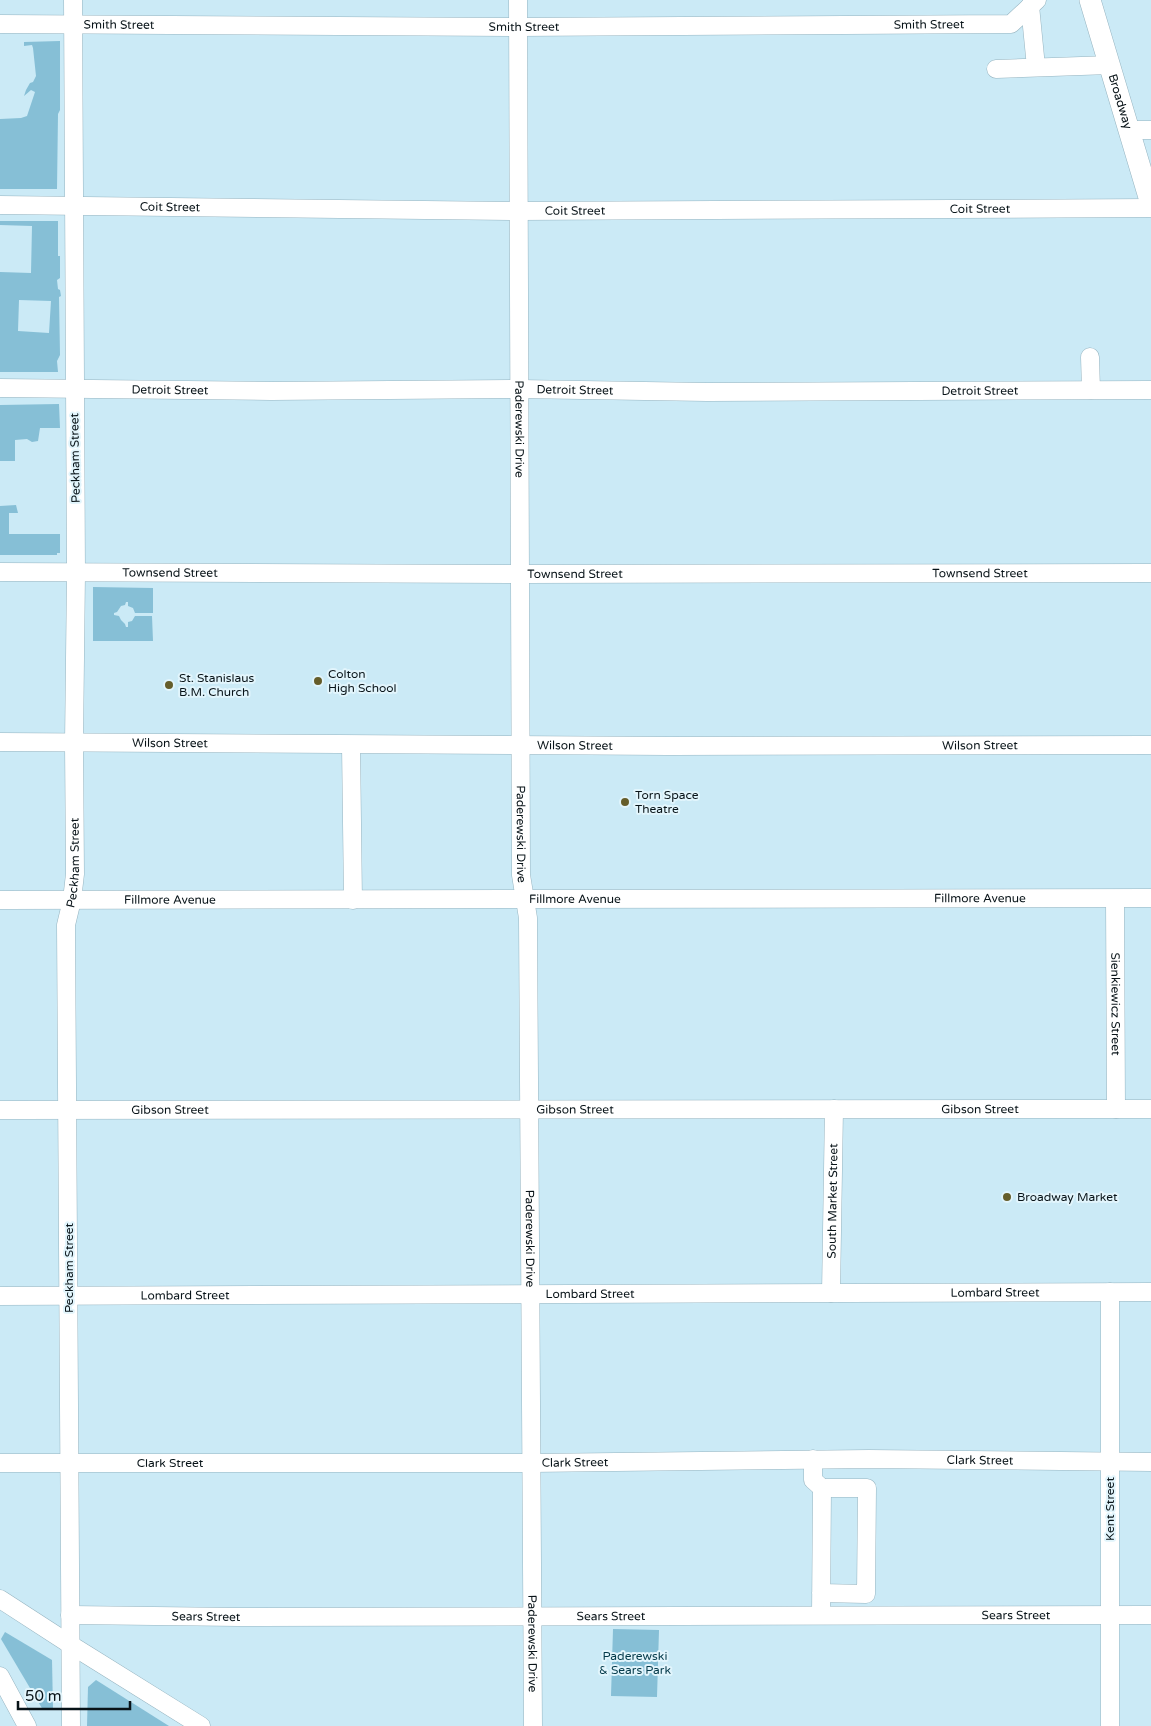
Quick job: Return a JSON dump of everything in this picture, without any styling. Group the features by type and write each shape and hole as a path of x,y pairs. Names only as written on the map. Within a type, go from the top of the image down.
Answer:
{"main road":[{"name":"Broadway","path":"1090,0 1151,204"}],"street":[{"name":"Peckham Street","path":"71,1726 66,925 72,900 75,874 76,573 73,0"},
{"name":"Paderewski Drive","path":"518,0 521,875 528,918 534,1726"},
{"name":"Smith Street","path":"0,24 518,27 1011,24 1034,3"},
{"path":"1034,3 1036,68"},
{"path":"996,68 1110,65"},
{"path":"1129,130 1151,130"},
{"name":"Coit Street","path":"0,205 518,211 1151,208"},
{"path":"1090,357 1090,390"},
{"name":"Detroit Street","path":"0,388 253,391 519,389 707,392 1151,390"},
{"name":"Townsend Street","path":"0,572 520,574 1151,573"},
{"name":"Wilson Street","path":"0,742 351,745 1151,745"},
{"path":"351,745 353,900"},
{"name":"Fillmore Avenue","path":"0,900 1151,898"},
{"name":"Sienkiewicz Street","path":"1115,899 1116,1109"},
{"name":"South Market Street","path":"831,1293 834,1109"},
{"name":"Gibson Street","path":"0,1110 1151,1109"},
{"name":"Kent Street","path":"1110,1292 1110,1726"},
{"name":"Lombard Street","path":"0,1296 1151,1292"},
{"path":"813,1459 813,1480 822,1488 867,1488 866,1594 821,1593"},
{"name":"Clark Street","path":"0,1463 531,1463 813,1459 1151,1462"},
{"path":"821,1615 822,1488"},
{"path":"0,1599 201,1726"},
{"name":"Sears Street","path":"70,1615 1151,1615"},
{"path":"0,1676 28,1726"}],"green space":[{"path":"60,41 57,189 0,189 0,119 27,116 35,92 31,90 24,96 30,83 33,82 36,76 32,45 24,46 24,42"},
{"path":"0,221 58,221 60,278 57,280 61,296 59,297 60,355 57,361 58,372 0,372 0,272 31,273 32,226 0,225","holes":["19,300 51,301 49,333 18,331"]},
{"path":"59,404 60,428 40,428 38,441 32,442 27,439 15,440 15,461 0,461 0,405"},
{"path":"16,505 18,513 9,513 9,534 60,534 60,553 57,553 57,555 0,555 0,506"},
{"path":"93,587 153,588 153,613 135,613 133,608 128,606 128,602 126,602 114,615 119,616 126,627 128,627 128,622 132,621 135,616 152,616 153,641 93,641"},
{"name":"Paderewski & Sears Park","path":"613,1629 659,1630 657,1697 611,1696"},
{"path":"5,1632 52,1660 53,1709 43,1710 1,1639"},
{"path":"96,1680 169,1726 87,1726 88,1687"}],"place":[{"name":"Colton High School","path":"318,681"},
{"name":"St. Stanislaus B.M. Church","path":"169,685"},
{"name":"Torn Space Theatre","path":"625,802"},
{"name":"Broadway Market","path":"1007,1197"}]}
